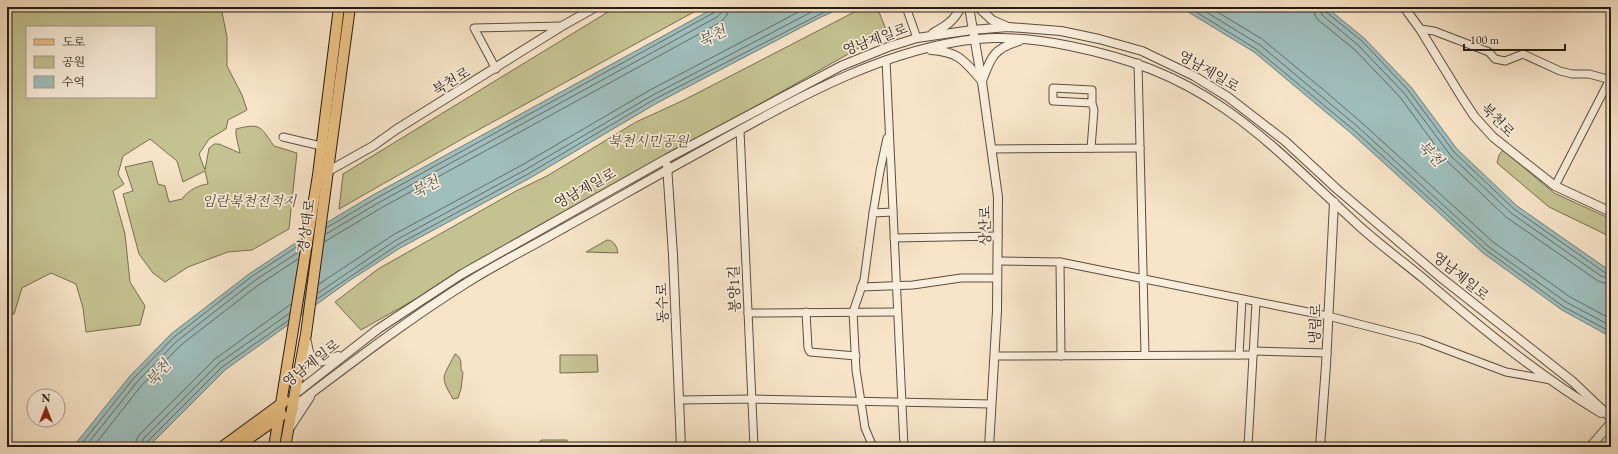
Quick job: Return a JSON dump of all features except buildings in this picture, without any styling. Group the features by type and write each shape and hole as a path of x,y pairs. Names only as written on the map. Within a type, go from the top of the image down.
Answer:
{"main road":[{"name":"경상대로","path":"285,447 306,334 325,193 322,174 321,146 339,7"},
{"name":"경상대로","path":"274,447 314,202 322,174 350,7"},
{"name":"영남제일로","path":"222,447 295,394"},
{"name":"영남제일로","path":"237,447 293,406"}],"street":[{"name":"북천로","path":"322,174 496,69 587,10 596,7"},
{"path":"906,7 917,38"},
{"path":"929,36 948,25 956,18 961,7"},
{"name":"상산로","path":"969,7 982,82 998,197 998,278 989,447"},
{"path":"978,7 992,20 1008,27"},
{"name":"북천로","path":"1404,7 1420,29 1474,116 1493,137 1555,186 1611,212"},
{"path":"496,69 474,28 562,26"},
{"name":"영남제일로","path":"295,394 348,352 396,317 462,274 666,159 841,66 888,47 917,38 972,30 1008,27 1061,31 1099,39 1142,51 1194,76 1228,97 1285,141 1338,190 1439,276 1572,381 1611,418"},
{"path":"1420,29 1434,31 1490,52 1495,59 1506,61 1523,54 1560,71 1572,74 1589,74 1610,79 1555,186"},
{"name":"영남제일로","path":"293,406 390,334 468,282 740,130 847,76 886,60 918,50 974,39 994,38 1027,39 1050,42 1108,54 1159,72 1193,89 1226,110 1283,154 1360,226 1456,307 1565,391 1611,418"},
{"path":"982,82 990,59 998,51 1008,45 1027,39"},
{"path":"918,50 951,52 966,63 982,82"},
{"path":"886,60 904,447"},
{"path":"1138,64 1145,355"},
{"path":"1091,148 1094,110 1092,103 1092,90 1053,88 1053,101 1092,103"},
{"path":"873,447 865,428 860,402 853,312 861,287 880,171 889,129"},
{"name":"봉양1길","path":"740,130 754,447"},
{"path":"283,137 321,146"},
{"path":"992,149 1140,148"},
{"name":"동수로","path":"666,159 673,255 681,447"},
{"name":"냉림로","path":"1320,447 1334,202"},
{"path":"873,213 893,212"},
{"path":"894,238 998,236"},
{"path":"998,261 1060,262 1328,316 1421,340 1506,372 1551,380"},
{"path":"1060,262 1061,356"},
{"path":"861,287 913,286 961,278 998,278"},
{"path":"1239,355 1242,299"},
{"path":"1248,447 1256,302"},
{"path":"806,312 808,348 810,352 856,356"},
{"path":"748,313 897,312"},
{"path":"306,334 308,354 314,360 323,362 348,352"},
{"path":"995,356 1239,355 1253,353 1326,353"},
{"path":"288,432 297,414 315,390"},
{"path":"679,400 752,399 991,404"},
{"path":"1590,447 1611,423"}],"green space":[{"name":"임란북천전적지","path":"7,7 221,7 227,37 227,66 242,95 247,110 228,120 226,129 209,139 199,154 205,170 209,148 214,144 219,144 240,153 236,129 251,126 260,128 274,146 297,153 289,229 252,250 228,252 188,267 165,282 153,273 139,254 123,194 133,191 125,167 152,161 158,184 165,186 169,202 182,199 194,188 208,184 205,171 183,182 177,161 150,139 123,156 118,174 124,184 113,191 125,234 130,282 145,306 140,325 86,332 83,308 76,284 51,273 22,288 14,314 7,315"},
{"path":"616,7 703,7 469,135 339,209 343,174"},
{"name":"북천시민공원","path":"864,7 877,7 887,32 361,330 335,302 378,269 516,191 547,176 636,122 684,100"},
{"path":"1503,150 1554,193 1611,219 1611,237 1549,207 1497,163 1499,155"},
{"path":"607,240 612,241 615,244 618,253 586,252"},
{"path":"455,354 460,359 461,370 463,372 461,389 458,398 453,399 444,381 444,376"},
{"path":"560,355 597,355 598,372 560,373"},
{"path":"541,440 567,440 567,447 515,447 515,445 537,444"}],"water":[{"name":"북천","path":"716,7 844,7 821,17 657,103 530,178 400,248 349,281 225,370 148,447 73,447 130,376 171,334 249,274 321,226 373,195"},
{"name":"북천","path":"1180,7 1326,7 1364,38 1411,87 1457,149 1517,206 1611,270 1611,337 1562,310 1483,253 1352,134 1254,52"}]}
